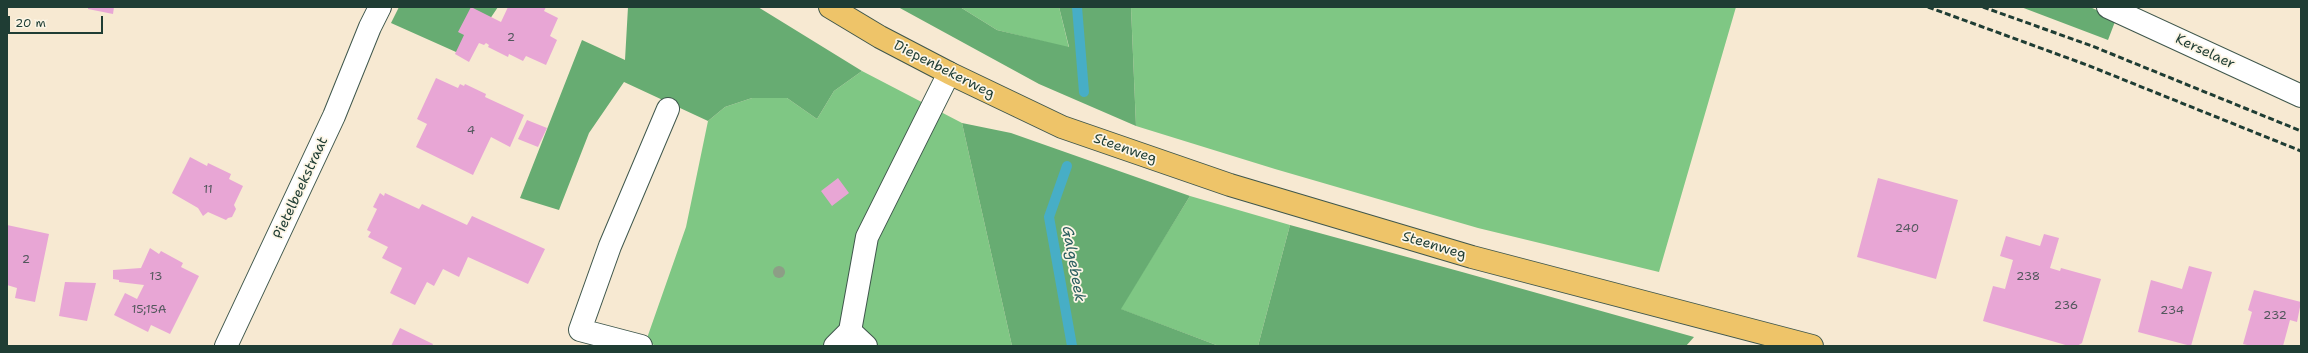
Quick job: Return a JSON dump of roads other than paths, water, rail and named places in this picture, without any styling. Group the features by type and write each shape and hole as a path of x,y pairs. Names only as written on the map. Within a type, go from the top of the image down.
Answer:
{"main road":[{"name":"Diepenbekerweg","path":"830,7 880,37 949,73 1062,127"},
{"name":"Steenweg","path":"1062,127 1230,185 1472,258 1812,346"}],"street":[{"name":"Pietelbeekstraat","path":"226,346 334,116 371,17 380,7"},
{"name":"Kerselaer","path":"2108,7 2301,96"},
{"path":"835,346 850,331 867,237 949,73"},
{"path":"641,346 578,338 610,246 668,109"},
{"path":"850,331 866,346"}],"waterway":[{"name":"Galgebeek","path":"1077,7 1084,92"},
{"name":"Galgebeek","path":"1067,166 1049,217 1072,346"}],"railway":[{"path":"1928,7 2087,65 2301,151"},
{"path":"1983,7 2092,46 2301,131"}]}
